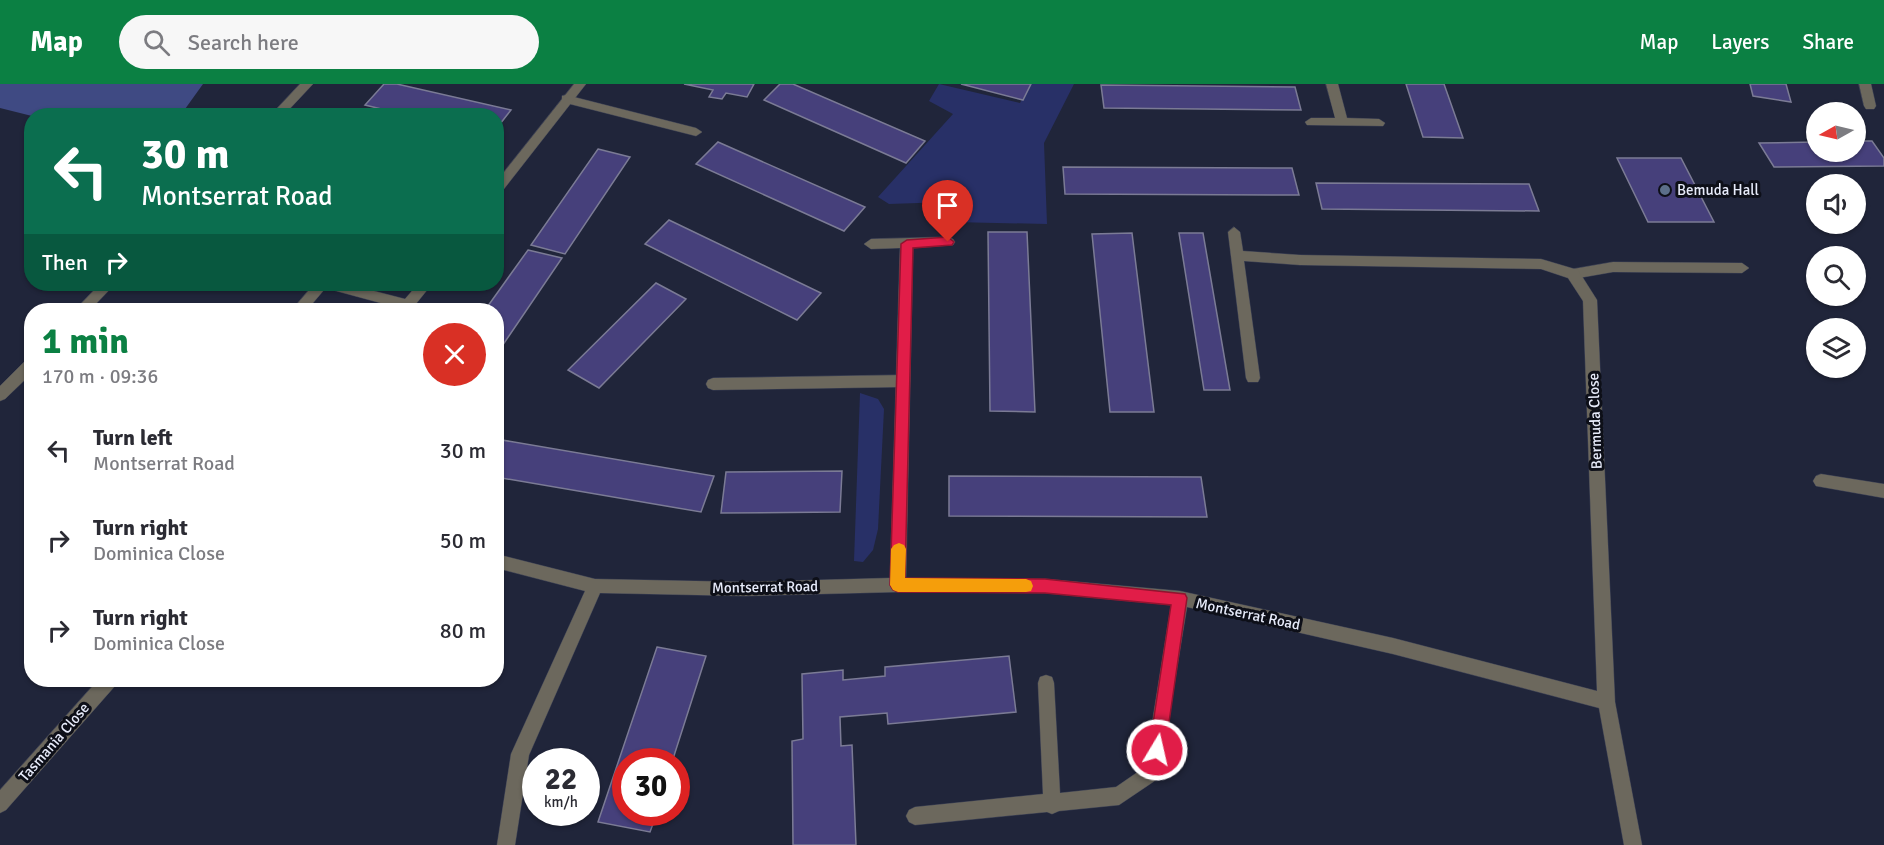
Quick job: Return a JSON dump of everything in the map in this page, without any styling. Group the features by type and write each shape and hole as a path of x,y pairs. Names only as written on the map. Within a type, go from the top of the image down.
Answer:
{"street":[{"path":"284,108 307,84"},
{"path":"504,180 580,84"},
{"path":"1332,84 1342,123"},
{"path":"1865,84 1870,105"},
{"path":"566,99 696,132"},
{"path":"1311,122 1379,123"},
{"path":"1234,232 1252,378"},
{"path":"871,244 948,242"},
{"path":"898,585 907,244"},
{"path":"1237,256 1300,260 1541,264 1573,274 1613,267 1742,268"},
{"name":"Bermuda Close","path":"1573,274 1590,300 1606,702 1633,845"},
{"path":"89,303 101,291"},
{"path":"305,303 316,291"},
{"path":"351,291 390,303"},
{"path":"410,303 419,291"},
{"path":"0,395 24,371"},
{"path":"713,384 903,381"},
{"path":"1821,481 1884,491"},
{"name":"Montserrat Road","path":"504,563 595,586 746,589 898,585 1045,586 1180,598 1393,646 1606,702"},
{"path":"506,845 520,754 595,586"},
{"path":"915,816 1052,805 1119,796 1153,772 1180,598"},
{"path":"1046,683 1052,805"},
{"name":"Tasmania Close","path":"0,804 103,687"}],"shaded area":[{"path":"0,84 203,84 186,108 24,108 24,114 0,108"},
{"path":"939,84 1020,103 1030,84 1074,84 1044,143 1047,224 952,222 948,202 889,204 878,197 953,114 929,101"},
{"path":"860,393 878,399 884,409 878,529 873,550 863,562 854,561"}],"building":[{"path":"384,84 397,84 502,108 377,108 365,105"},
{"path":"684,84 754,84 747,97 726,93 722,99 709,97 713,90"},
{"path":"780,84 793,84 925,141 906,163 764,100"},
{"path":"961,84 1031,84 1023,100"},
{"path":"1406,84 1444,84 1463,138 1423,137"},
{"path":"1750,84 1786,84 1791,102 1753,96"},
{"path":"1101,85 1295,87 1301,110 1104,108"},
{"path":"504,108 511,110 504,119"},
{"path":"1866,141 1872,141 1884,158 1884,166 1774,167 1759,143 1806,142 1806,162 1866,162"},
{"path":"718,142 865,207 844,231 696,164"},
{"path":"598,149 630,157 565,254 531,245"},
{"name":"Bemuda Hall","path":"1617,158 1681,158 1714,222 1648,222"},
{"path":"1063,167 1292,168 1299,195 1065,194"},
{"path":"1316,183 1529,184 1539,211 1322,209"},
{"path":"669,220 821,293 797,320 645,244"},
{"path":"988,232 1027,232 1035,412 990,411"},
{"path":"1132,233 1154,412 1110,412 1092,234"},
{"path":"1179,233 1203,233 1230,390 1204,390"},
{"path":"528,250 562,258 504,343 504,303 490,303 499,291 504,291 504,283"},
{"path":"656,283 686,299 599,388 568,370"},
{"path":"504,440 714,476 701,512 504,478"},
{"path":"842,471 840,512 721,513 726,472"},
{"path":"949,476 1201,477 1207,517 949,516"},
{"path":"657,647 706,656 676,748 623,748"},
{"path":"1009,656 1016,712 888,724 887,713 840,717 841,746 852,745 856,845 793,845 792,741 803,739 802,674 843,670 843,680 885,676 885,667"},
{"path":"612,780 612,825 600,822"},
{"path":"619,826 652,826 650,832"}],"slow traffic":[{"path":"899,549 898,585 1026,586"}],"place":[{"name":"Bemuda Hall","path":"1665,190"}],"route":[{"path":"948,242 907,244 898,585 1045,586 1180,598 1157,750"}]}
